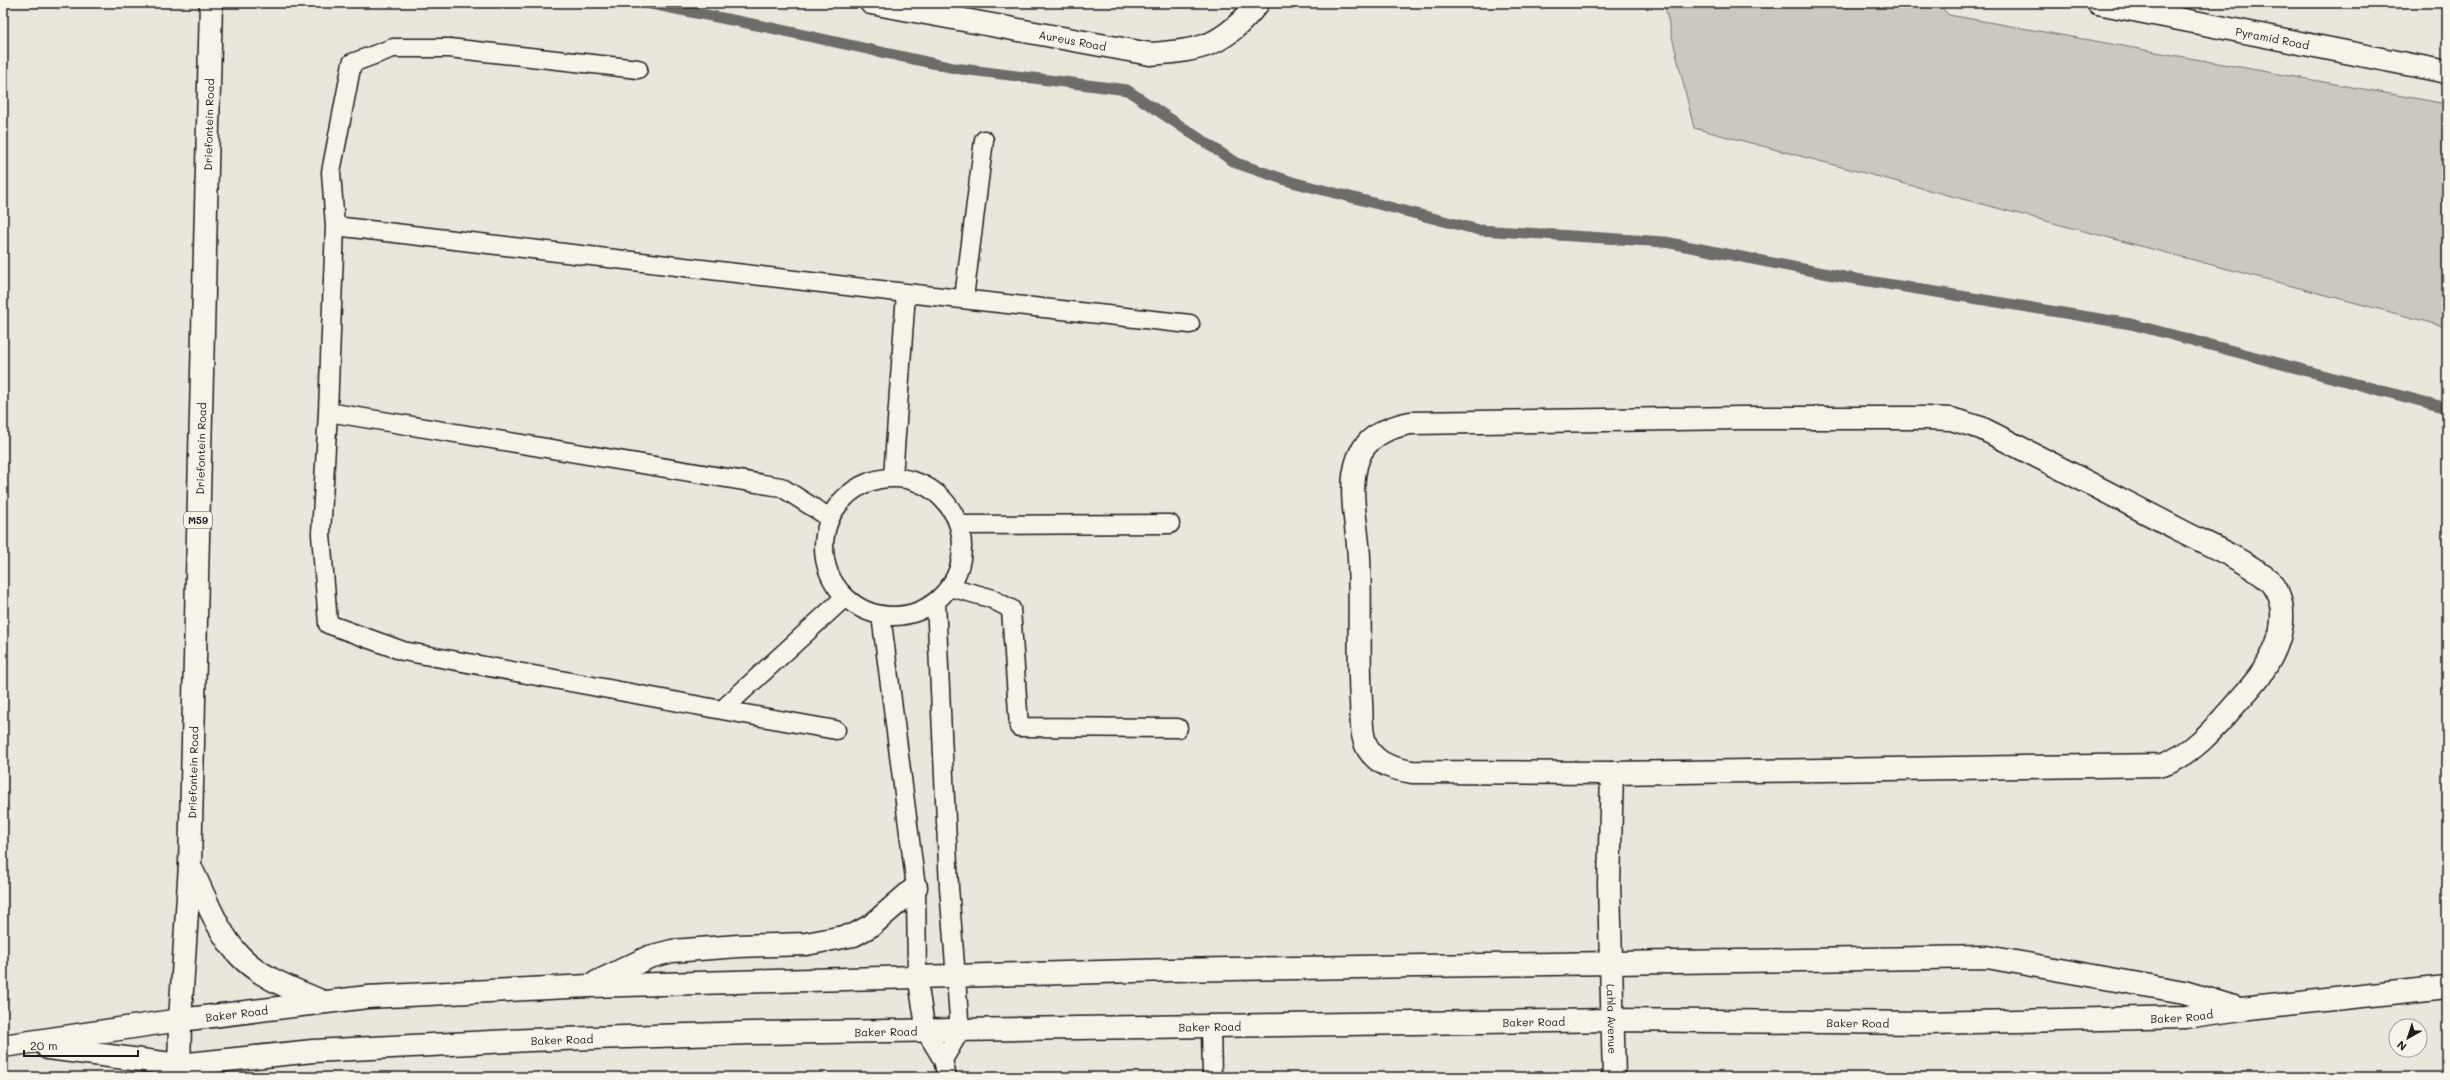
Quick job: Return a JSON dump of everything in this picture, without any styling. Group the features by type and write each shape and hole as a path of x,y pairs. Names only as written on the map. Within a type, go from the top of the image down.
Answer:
{"main road":[{"name":"Driefontein Road","path":"180,1029 190,865 211,3"},
{"name":"Aureus Road","path":"871,3 1150,54 1186,51 1214,44 1242,23 1258,3"},
{"name":"Pyramid Road","path":"2098,3 2447,72"},
{"path":"1733,418 1951,420 1981,428 2222,552 2271,582 2278,594 2281,620 2280,632 2276,648 2262,675 2203,740 2177,760 2162,765 1612,773 1412,772 1395,769 1376,759 1368,748 1362,729 1359,665 1359,559 1355,475 1358,458 1380,433 1389,427 1410,423 1444,421 1733,418"},
{"path":"1611,961 1609,884 1612,773"},
{"path":"190,865 224,936 241,957 272,979 323,1002"},
{"path":"589,986 649,957 672,951 738,946 806,944 854,936 872,925 916,887"},
{"name":"Baker Road","path":"13,1045 180,1029 323,1002 367,997 589,986 917,975 1611,961 1987,957 2184,992 2241,1009"},
{"name":"Lahla Avenue","path":"1611,961 1614,1077"},
{"name":"Baker Road","path":"13,1045 179,1071 306,1052 530,1040 751,1033 926,1032 1613,1020 1927,1023 2186,1017 2241,1009 2447,987"},
{"name":"M59","path":"179,1071 180,1029"}],"lane":[{"path":"638,69 449,48 393,48 352,63 331,172 335,226 328,412 321,534 328,624 403,651 836,730"},
{"path":"964,298 984,140"},
{"path":"335,226 906,293 964,298 1190,324"},
{"path":"894,477 906,293"},
{"path":"328,412 781,487 830,518"},
{"path":"894,477 915,481 934,491 950,506 960,525 963,546 960,568 950,586 936,601 919,611 900,616 880,614 862,608 845,597 832,580 825,560 824,538 830,518 841,501 856,488 874,480 894,477"},
{"path":"960,525 1170,524"},
{"path":"950,586 990,598 1011,609 1018,727 1178,728"},
{"path":"722,710 845,597"},
{"path":"936,601 954,974 960,1031 943,1060"},
{"path":"880,614 916,887 917,975 926,1032 943,1060 947,1077"},
{"path":"1211,1026 1212,1077"}],"shaded area":[{"path":"1664,3 1937,3 1949,15 2447,104 2447,327 1694,128"}],"waterway":[{"path":"646,3 767,27 954,68 1127,90 1236,163 1292,182 1479,230 1665,242 1844,277 2131,324 2447,408"}]}
